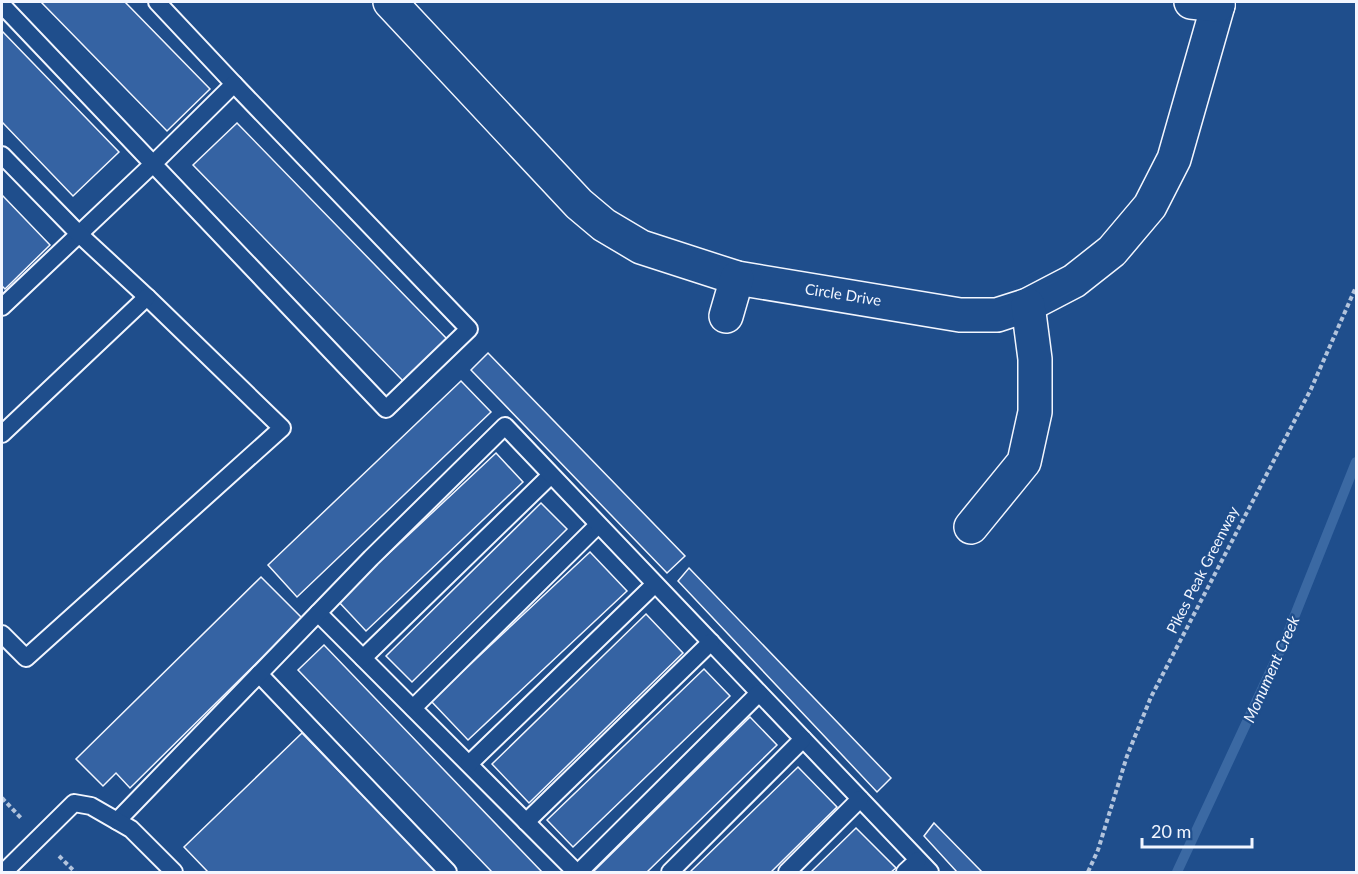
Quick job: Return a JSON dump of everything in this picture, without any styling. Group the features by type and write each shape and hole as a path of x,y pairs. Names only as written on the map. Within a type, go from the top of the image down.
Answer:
{"street":[{"name":"Circle Drive","path":"390,2 579,204 604,225 641,248 737,278 960,315 997,315 1028,305 1074,281 1112,251 1150,207 1174,159 1210,3"},
{"path":"726,316 737,278"},
{"path":"971,527 1023,462 1035,412 1035,359 1028,305"}],"lane":[{"path":"2,5 386,410 469,329 157,2"},
{"path":"2,308 234,84"},
{"path":"2,155 79,234 282,428 26,658 2,634"},
{"path":"2,434 147,297"},
{"path":"117,821 371,558 505,426 930,873"},
{"path":"363,658 552,475"},
{"path":"413,708 598,525"},
{"path":"469,764 655,584"},
{"path":"318,613 577,873 759,693"},
{"path":"526,822 711,642"},
{"path":"259,674 448,873"},
{"path":"670,873 803,739"},
{"path":"787,873 860,799"},
{"path":"4,873 74,803 91,806 131,829 174,873"},
{"path":"905,873 918,860"}],"path":[{"name":"Pikes Peak Greenway","path":"1088,873 1098,850 1127,756 1151,697 1311,389 1356,287"}],"building":[{"path":"41,2 125,2 210,89 167,131"},
{"path":"2,31 119,152 73,196 2,122"},
{"path":"237,123 447,339 404,382 193,165"},
{"path":"2,195 50,245 5,289 2,286"},
{"path":"488,353 685,556 667,573 471,370"},
{"path":"461,381 491,412 297,597 268,565"},
{"path":"496,453 523,482 366,631 338,601"},
{"path":"541,503 567,529 412,682 386,656"},
{"path":"590,552 627,591 468,740 431,701"},
{"path":"689,568 891,778 877,792 678,581"},
{"path":"261,577 302,618 130,788 116,773 103,786 76,759"},
{"path":"646,614 683,653 529,803 492,764"},
{"path":"324,645 542,872 492,872 298,670"},
{"path":"704,669 730,696 573,847 547,820"},
{"path":"750,717 777,745 647,872 594,871"},
{"path":"302,733 437,872 208,872 184,847"},
{"path":"798,767 837,807 771,872 690,872"},
{"path":"934,823 982,872 957,872 924,836"},
{"path":"856,828 896,868 891,872 811,872"}],"waterway":[{"name":"Monument Creek","path":"1177,872 1285,640 1356,462"}]}
